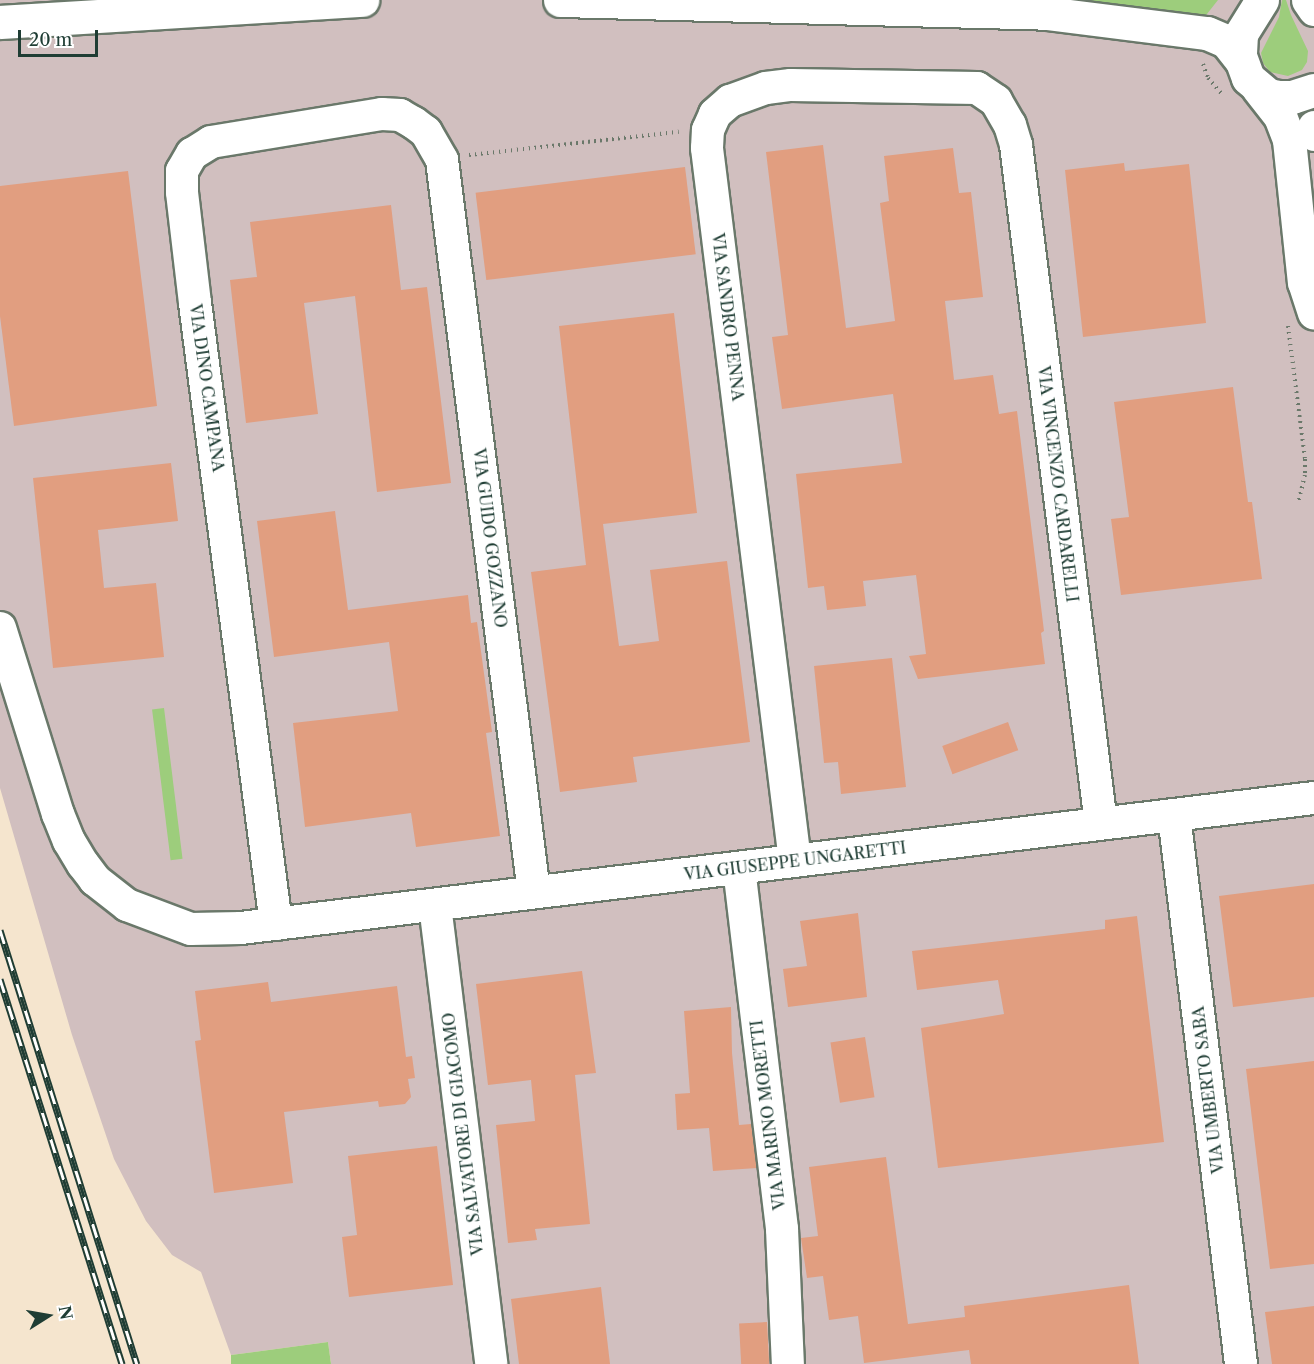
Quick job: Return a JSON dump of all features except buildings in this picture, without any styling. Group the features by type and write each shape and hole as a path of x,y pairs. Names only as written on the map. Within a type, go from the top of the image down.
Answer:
{"main road":[{"path":"0,22 362,0"},
{"path":"560,0 1010,10 1206,33 1226,41 1241,60 1248,78 1280,116 1289,140 1304,282 1300,314"},
{"path":"1241,60 1242,34 1262,0"},
{"path":"1308,0 1314,9"},
{"path":"1258,88 1279,97 1292,97 1314,90"},
{"path":"1314,127 1314,134"}],"street":[{"name":"VIA VINCENZO CARDARELLI","path":"708,130 715,114 730,101 766,88 791,86 977,87 996,101 1005,114 1016,145 1101,824"},
{"name":"VIA DINO CAMPANA","path":"276,924 195,303 182,171 192,154 211,142 382,114 400,115 426,132 444,172"},
{"name":"VIA SANDRO PENNA","path":"708,130 706,148 795,861"},
{"name":"VIA GUIDO GOZZANO","path":"444,172 534,892"},
{"name":"VIA GIUSEPPE UNGARETTI","path":"0,628 58,814 69,841 95,880 127,904 191,929 214,930 276,924 1314,798"},
{"name":"VIA UMBERTO SABA","path":"1174,815 1241,1364"},
{"name":"VIA MARINO MORETTI","path":"739,868 783,1239 788,1364"},
{"name":"VIA SALVATORE DI GIACOMO","path":"435,904 491,1364"}],"path":[{"path":"1206,33 1203,50 1204,69 1208,78 1225,97"},
{"path":"444,172 504,149 708,130"},
{"path":"1298,503 1305,475 1300,314"}],"shaded area":[{"path":"0,0 1314,0 1314,1364 331,1364 328,1342 231,1355 201,1272 172,1255 146,1221 114,1159 72,1035 0,788"}],"green space":[{"path":"991,0 1218,0 1203,19"},
{"path":"1282,0 1286,0 1308,51 1307,62 1302,70 1288,76 1270,72 1263,63 1261,53 1279,17"},
{"path":"164,708 183,859 171,860 152,709"},
{"path":"328,1342 331,1364 231,1364 231,1355"}],"railway":[{"path":"0,930 137,1364"},
{"path":"0,979 122,1364"}]}
